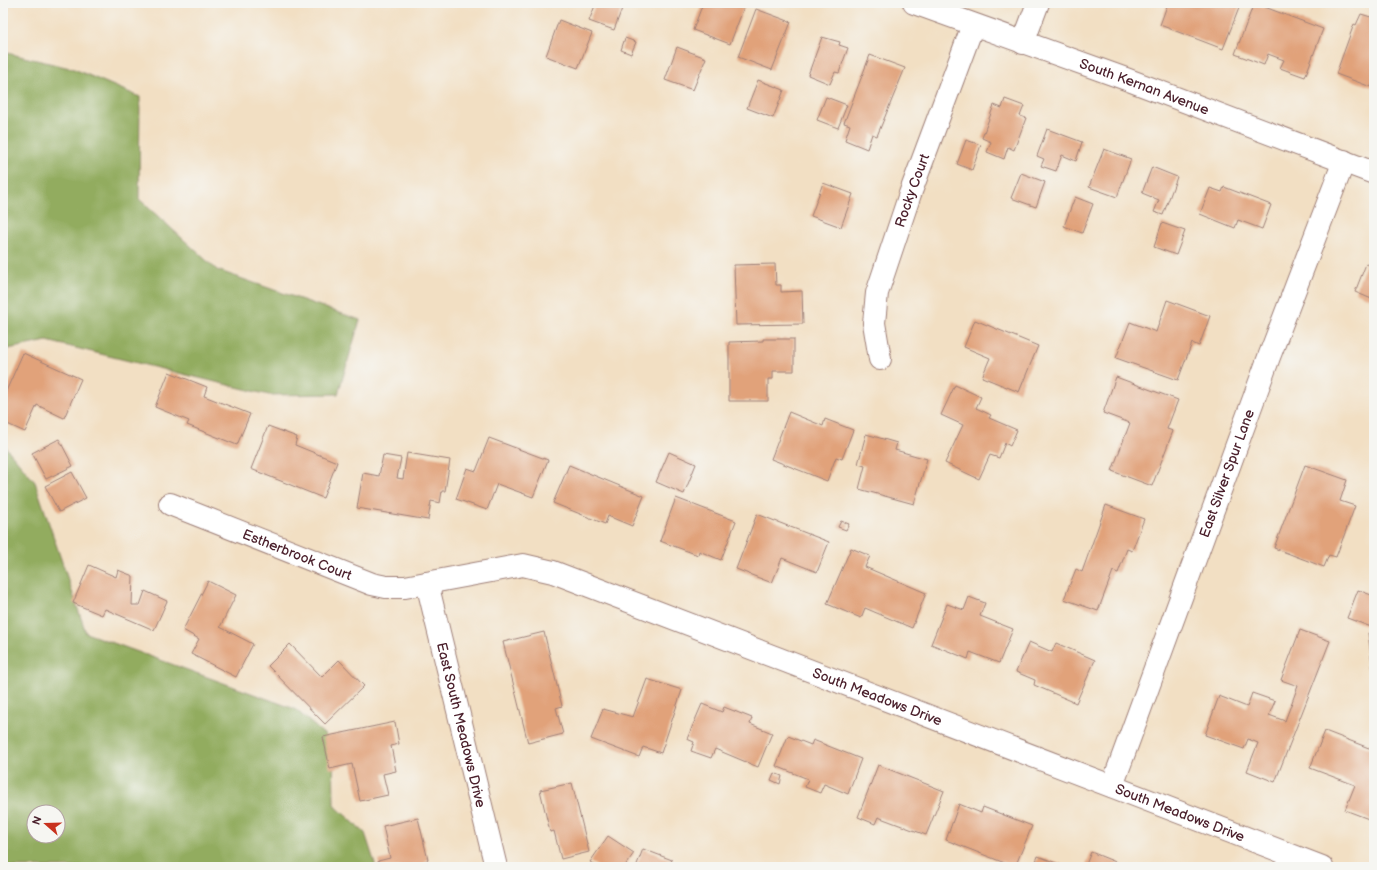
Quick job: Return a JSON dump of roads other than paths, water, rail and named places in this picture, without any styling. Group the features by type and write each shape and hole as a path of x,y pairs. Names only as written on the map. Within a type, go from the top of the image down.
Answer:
{"street":[{"name":"South Kernan Avenue","path":"914,3 1126,79 1374,173"},
{"path":"1023,43 1038,3"},
{"name":"Rocky Court","path":"880,359 874,323 877,293 910,194 973,25"},
{"name":"East Silver Spur Lane","path":"1112,786 1269,357 1344,161"},
{"name":"Estherbrook Court","path":"170,504 372,584 386,587 399,587 427,582"},
{"name":"South Meadows Drive","path":"427,582 523,565 553,572 1322,867"},
{"name":"East South Meadows Drive","path":"427,582 496,867"}]}
